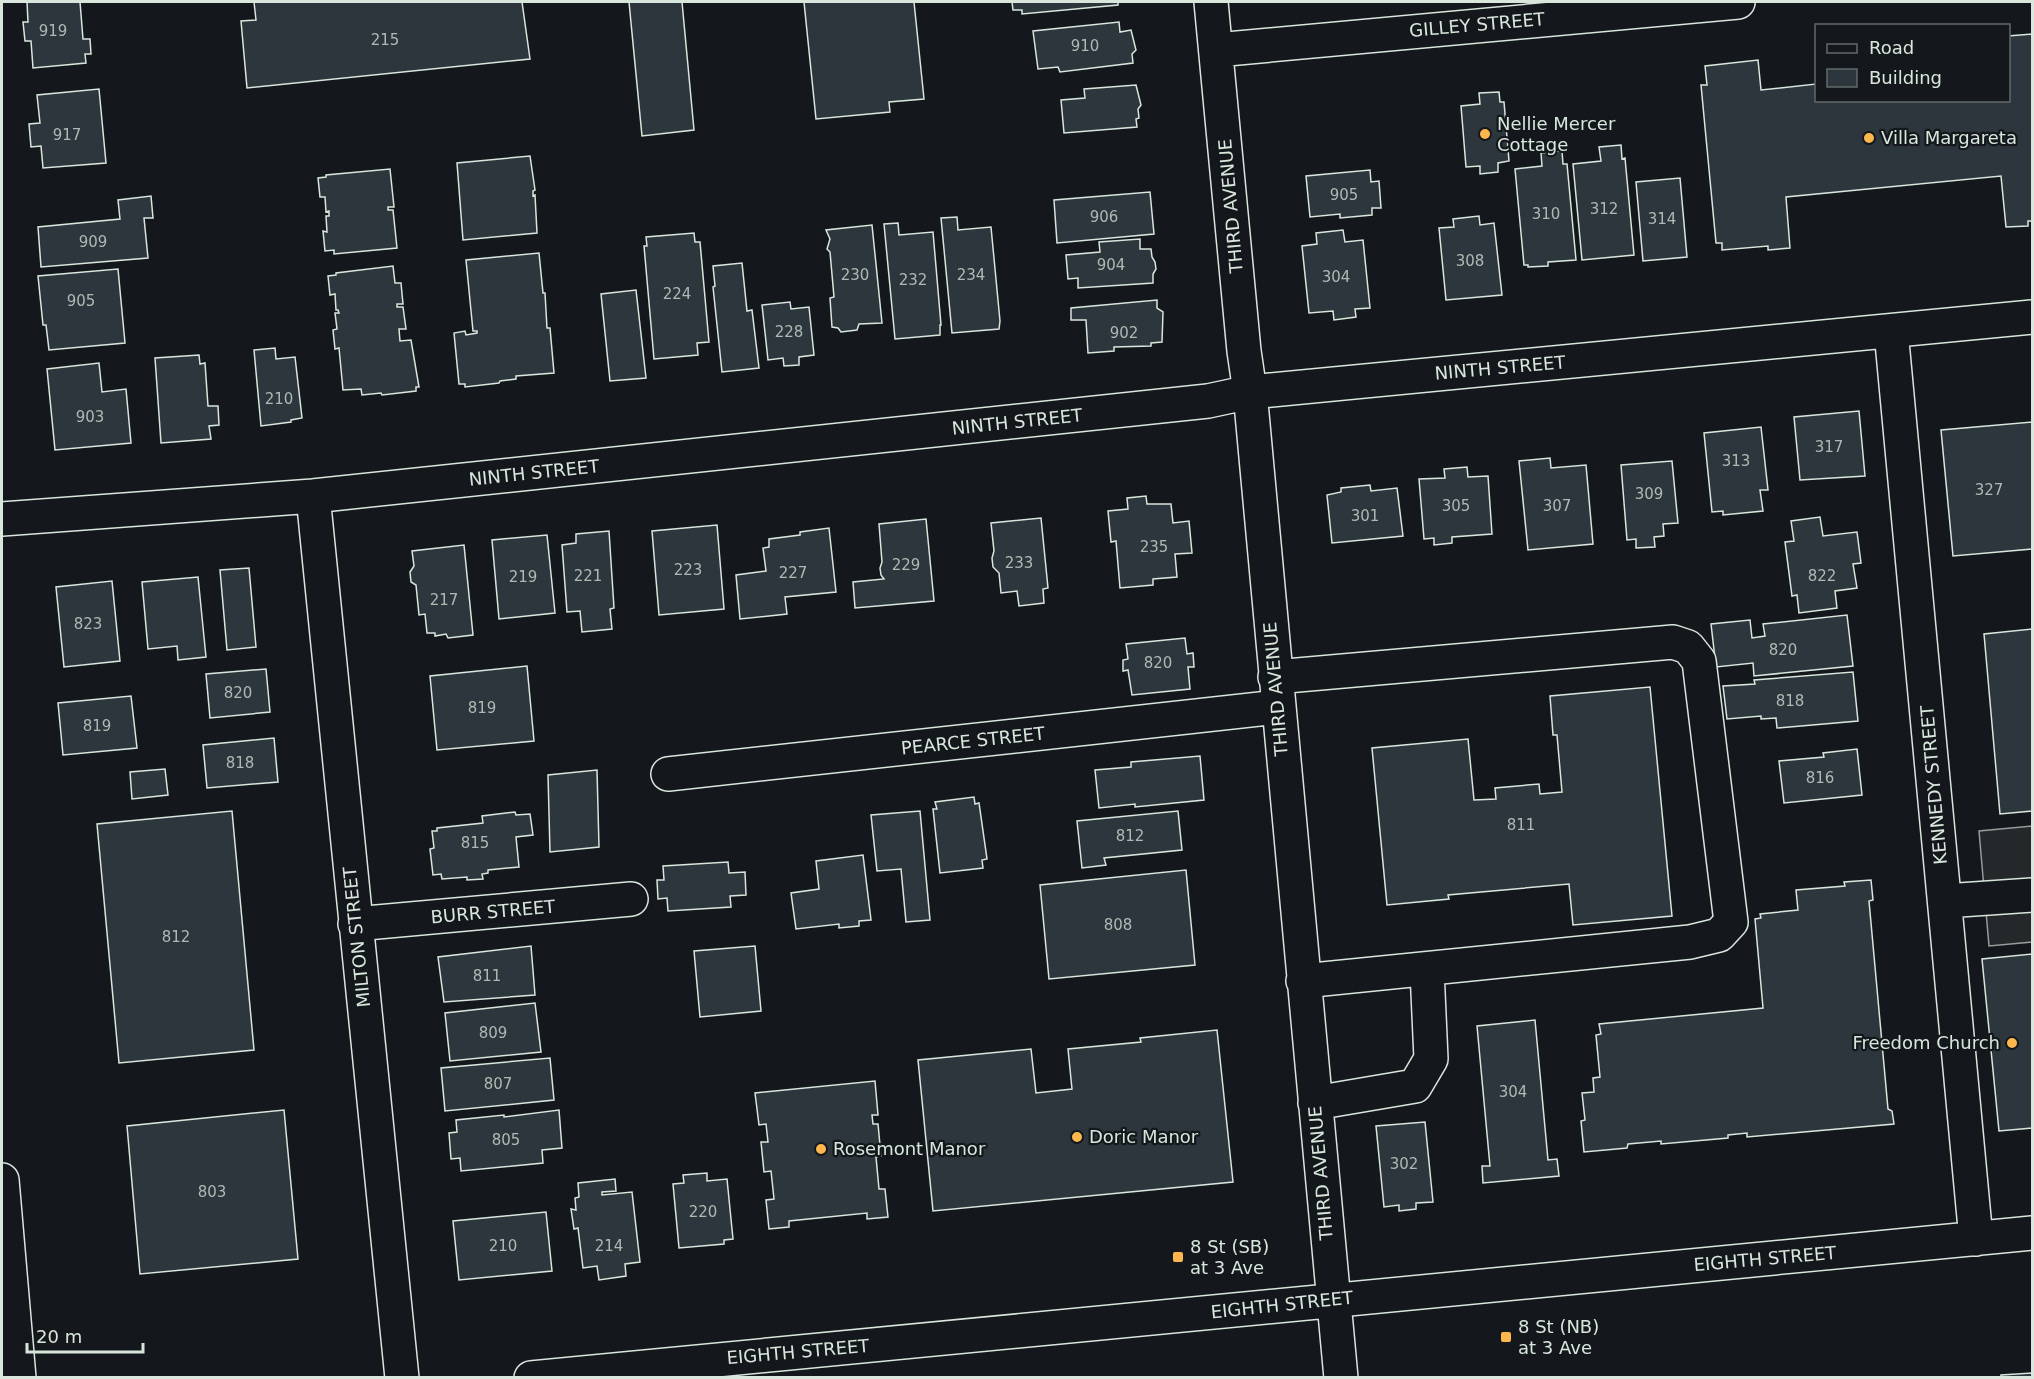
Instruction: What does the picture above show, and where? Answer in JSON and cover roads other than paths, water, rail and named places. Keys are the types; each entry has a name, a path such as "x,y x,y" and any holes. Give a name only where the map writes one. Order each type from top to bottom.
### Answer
{"street":[{"name":"THIRD AVENUE","path":"1212,2 1341,1377"},
{"name":"GILLEY STREET","path":"1216,50 1738,2"},
{"name":"NINTH STREET","path":"2,519 313,496 1197,403 1250,392 2032,317"},
{"name":"KENNEDY STREET","path":"1892,331 1976,1239"},
{"name":"MILTON STREET","path":"313,496 402,1377"},
{"name":"PEARCE STREET","path":"668,774 1276,692 1673,642 1688,647 1699,661 1731,922 1719,935 1690,942 1303,981"},
{"path":"1945,901 2032,895"},
{"name":"BURR STREET","path":"355,924 631,899"},
{"path":"1315,1103 1415,1086 1431,1059 1427,970"},
{"path":"2,1180 19,1377"},
{"name":"EIGHTH STREET","path":"531,1377 2032,1233"}],"place":[{"name":"Nellie Mercer Cottage","path":"1485,134"},
{"name":"Villa Margareta","path":"1869,138"},
{"name":"Freedom Church","path":"2012,1043"},
{"name":"Doric Manor","path":"1077,1137"},
{"name":"Rosemont Manor","path":"821,1149"},
{"name":"8 St (SB) at 3 Ave","path":"1178,1257"},
{"name":"8 St (NB) at 3 Ave","path":"1506,1337"}]}
